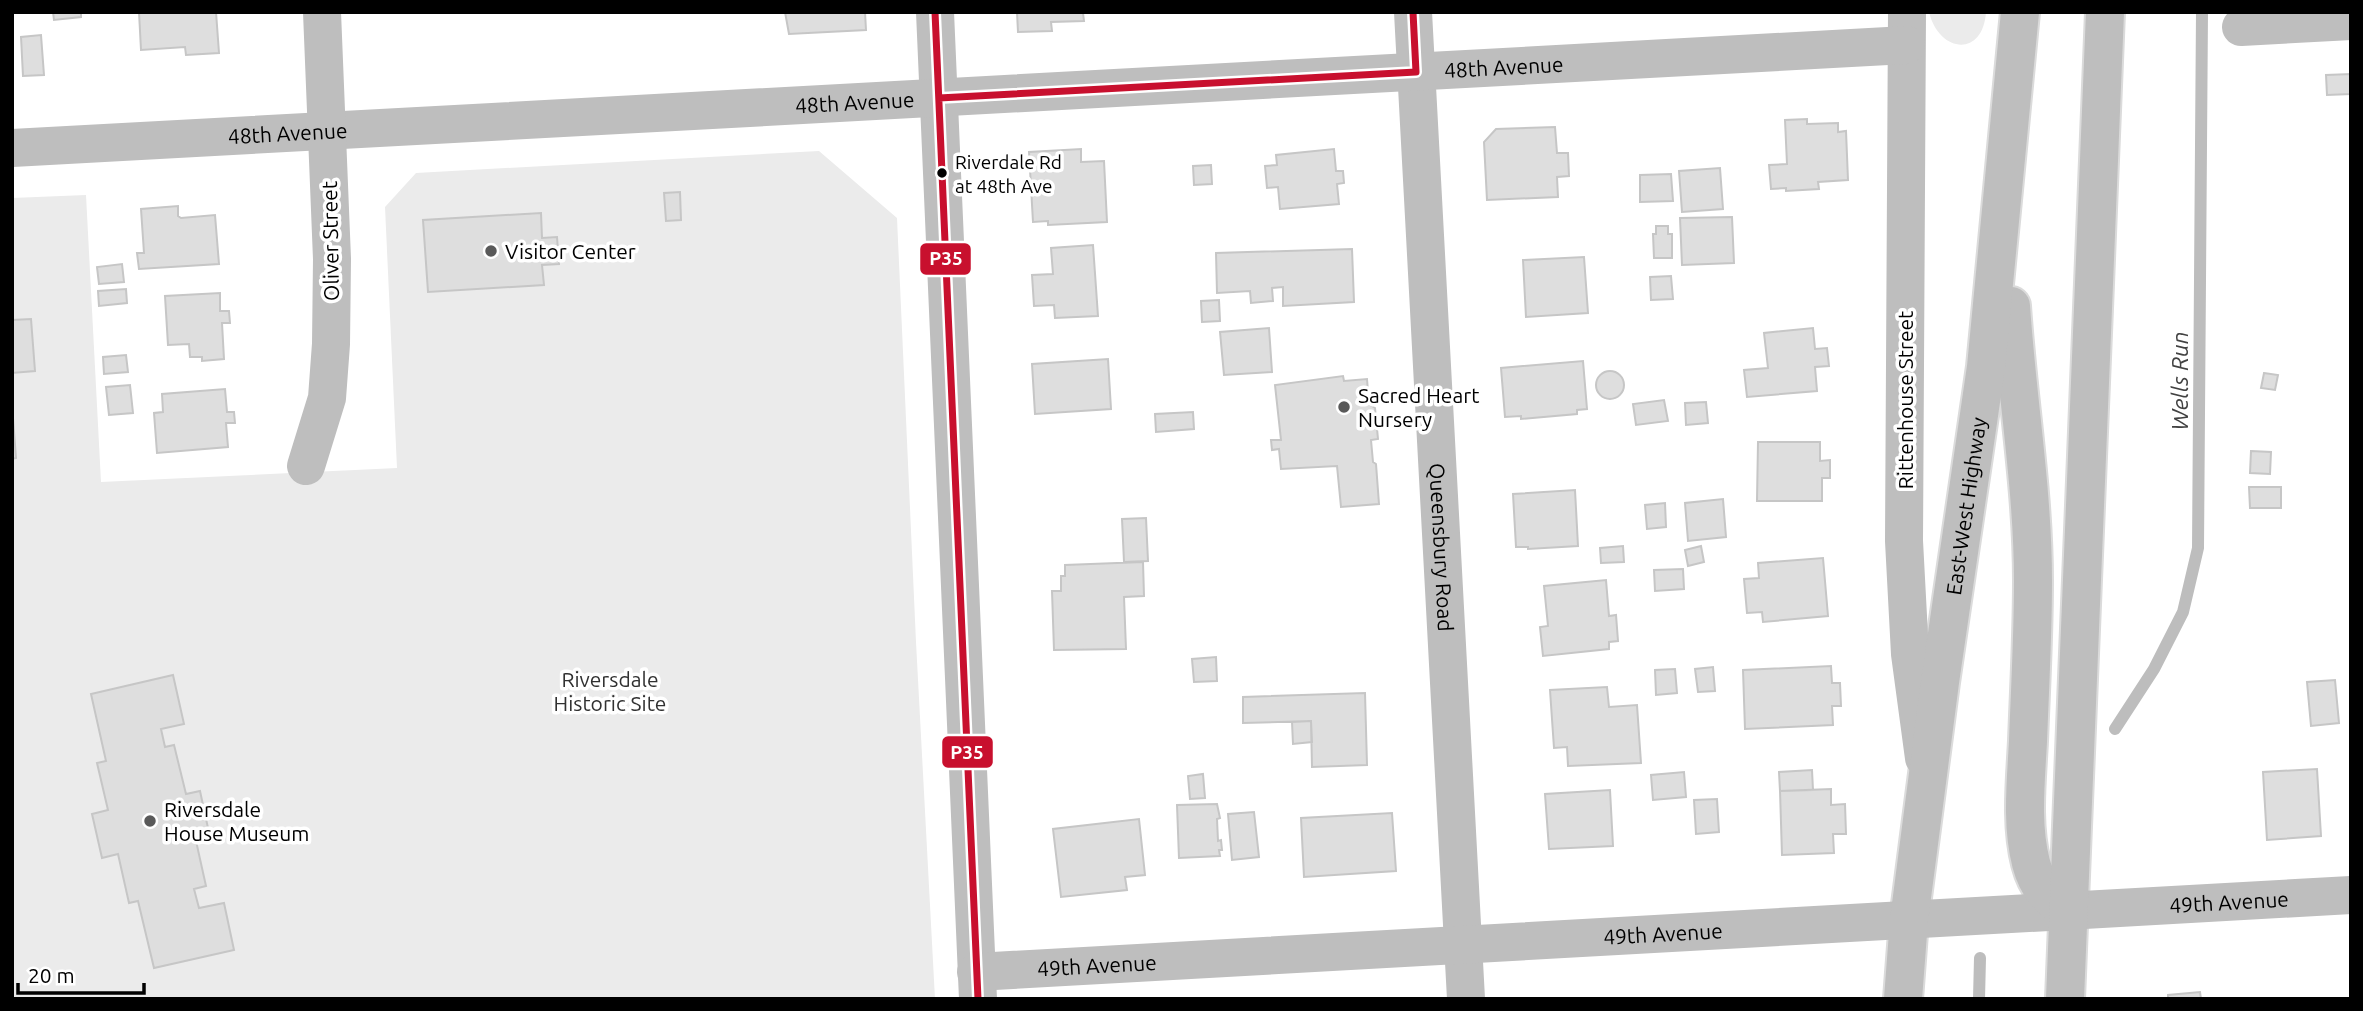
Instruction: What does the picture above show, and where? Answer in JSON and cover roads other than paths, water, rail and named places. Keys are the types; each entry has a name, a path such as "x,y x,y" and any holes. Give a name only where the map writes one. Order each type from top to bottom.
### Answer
{"street":[{"name":"Oliver Street","path":"306,466 327,398 331,344 332,259 322,12"},
{"path":"935,12 977,985"},
{"name":"Queensbury Road","path":"1413,12 1466,999"},
{"name":"East-West Highway","path":"1903,999 1909,920 1940,682 1986,367 2020,12"},
{"path":"2065,999 2105,12"},
{"path":"2241,27 2351,20"},
{"name":"48th Avenue","path":"12,148 1416,72 1907,29"},
{"name":"Rittenhouse Street","path":"1907,29 1904,541 1910,654 1928,787"},
{"path":"2004,192 2014,349 2033,550 2033,636 2026,825 2031,863 2040,887 2053,902 2069,911"},
{"name":"49th Avenue","path":"977,985 1462,946 2351,895"}],"waterway":[{"name":"Wells Run","path":"2115,729 2154,669 2183,612 2198,548 2202,12"},
{"path":"1979,999 1980,958"}],"place":[{"name":"Riverdale Rd at 48th Ave","path":"942,173"},
{"name":"Visitor Center","path":"491,251"},
{"name":"Sacred Heart Nursery","path":"1344,407"},
{"name":"Riversdale House Museum","path":"150,821"}],"park label":[{"name":"Riversdale Historic Site","path":"610,691"}]}
